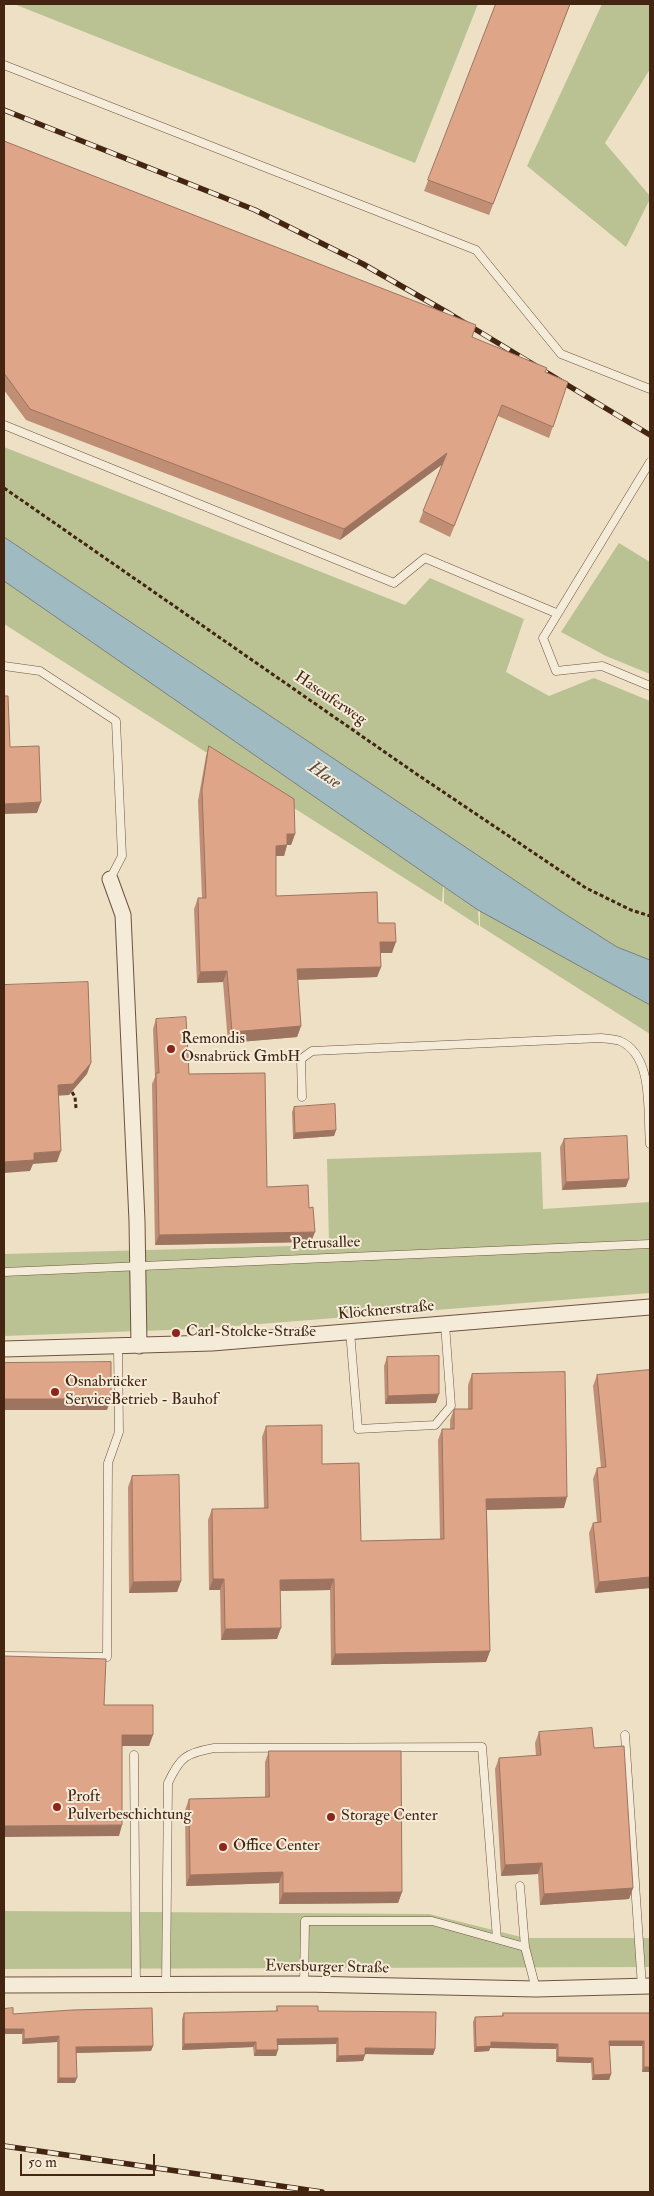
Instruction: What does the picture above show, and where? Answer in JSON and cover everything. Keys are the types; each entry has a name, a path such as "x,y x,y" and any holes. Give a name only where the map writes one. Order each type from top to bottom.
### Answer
{"street":[{"path":"110,879 123,915 140,1346"},
{"name":"Klöcknerstraße","path":"4,1349 212,1343 650,1307"},
{"name":"Eversburger Straße","path":"4,1985 304,1984 536,1989 646,1987"}],"lane":[{"path":"4,65 476,250 561,354 650,389"},
{"path":"4,424 394,583 425,558 556,613"},
{"path":"650,462 556,613 543,638 556,671 602,666 650,686"},
{"path":"4,666 40,671 116,721 122,856 110,879"},
{"path":"302,1098 301,1059 312,1051 601,1038 620,1041 638,1053 646,1074 650,1144"},
{"name":"Petrusallee","path":"4,1272 650,1244"},
{"path":"350,1332 358,1429 435,1425 451,1406 445,1324"},
{"path":"4,1656 107,1657 108,1463 119,1432 118,1346"},
{"path":"625,1735 646,1987"},
{"path":"166,1985 168,1783 177,1764 194,1751 214,1748 482,1747 497,1939"},
{"path":"134,1755 136,1985"},
{"path":"520,1886 526,1947 536,1989"},
{"path":"304,1984 305,1921 432,1921 526,1947"}],"path":[{"name":"Haseuferweg","path":"4,488 399,762 586,888 631,910 650,916"},
{"path":"72,1092 75,1097 76,1108"}],"green space":[{"path":"14,4 478,4 415,163"},
{"path":"602,4 650,4 650,69 605,143 650,196 626,247 527,166"},
{"path":"4,447 405,605 430,578 524,619 506,672 549,696 594,678 650,701 650,960 617,947 565,914 4,537"},
{"path":"619,543 650,562 650,674 606,656 561,632"},
{"path":"4,581 443,886 442,902 4,624"},
{"path":"444,887 478,910 479,926 444,903"},
{"path":"480,910 650,1005 650,1034 480,926"},
{"path":"541,1152 543,1209 650,1202 650,1293 197,1329 4,1336 4,1254 329,1245 327,1159"},
{"path":"4,1911 429,1914 525,1938 650,1938 650,1967 4,1969"}],"water":[{"name":"Hase","path":"4,537 565,914 617,947 650,960 650,1005 478,910 4,581"}],"building":[{"path":"496,4 570,4 493,204 428,180"},
{"path":"4,141 476,325 472,337 547,368 545,372 568,382 553,427 502,405 454,526 423,511 447,453 344,529 30,409 4,373"},
{"path":"4,696 8,696 10,747 39,746 41,802 4,804"},
{"path":"209,746 294,799 295,834 287,834 287,845 276,846 276,896 377,892 378,923 395,923 396,942 380,942 381,967 297,969 301,1026 232,1032 227,971 200,972 198,898 206,898 202,790"},
{"path":"88,982 91,1063 73,1084 58,1085 61,1151 34,1153 34,1160 4,1162 4,985"},
{"path":"186,1017 189,1074 265,1073 267,1187 308,1185 309,1208 313,1207 315,1232 159,1235 156,1073 159,1073 156,1019"},
{"path":"335,1104 336,1130 295,1133 294,1107"},
{"path":"627,1136 629,1179 566,1182 564,1139"},
{"path":"439,1356 439,1394 388,1396 387,1357"},
{"name":"Osnabrücker ServiceBetrieb - Bauhof","path":"111,1362 111,1399 4,1399 4,1363"},
{"path":"650,1370 650,1577 599,1582 593,1523 601,1522 597,1468 606,1467 597,1375"},
{"path":"565,1372 567,1497 486,1499 490,1651 335,1654 334,1579 280,1580 281,1628 225,1629 224,1579 213,1579 212,1509 268,1508 266,1426 322,1425 322,1464 359,1463 361,1541 444,1539 442,1429 454,1429 454,1409 472,1409 472,1374"},
{"path":"179,1475 181,1581 133,1582 132,1476"},
{"path":"4,1656 106,1659 104,1705 153,1705 153,1735 122,1735 122,1825 4,1826"},
{"path":"592,1728 594,1748 624,1746 633,1888 544,1894 542,1863 505,1865 499,1758 541,1755 539,1732"},
{"name":"Storage Center","path":"269,1751 401,1751 402,1892 283,1893 283,1872 190,1875 189,1799 269,1797"},
{"path":"277,2006 318,2006 318,2011 436,2012 435,2049 365,2048 365,2055 338,2056 338,2038 277,2039 278,2050 256,2050 256,2042 184,2044 184,2013 277,2011"},
{"path":"13,2008 13,2014 152,2008 153,2046 76,2047 77,2078 59,2078 59,2036 24,2039 24,2029 4,2029 4,2009"},
{"path":"503,2013 650,2013 650,2067 644,2067 644,2041 609,2041 611,2074 594,2075 593,2058 558,2057 558,2044 491,2042 491,2046 476,2047 475,2017 503,2016"}],"railway":[{"path":"4,110 255,210 363,264 450,314 650,435"},
{"path":"4,2146 322,2192"}],"place":[{"name":"Remondis Osnabrück GmbH","path":"171,1049"},
{"name":"Carl-Stolcke-Straße","path":"176,1333"},
{"name":"Osnabrücker ServiceBetrieb - Bauhof","path":"55,1392"},
{"name":"Proft Pulverbeschichtung","path":"57,1807"},
{"name":"Storage Center","path":"331,1817"},
{"name":"Office Center","path":"223,1847"}]}
